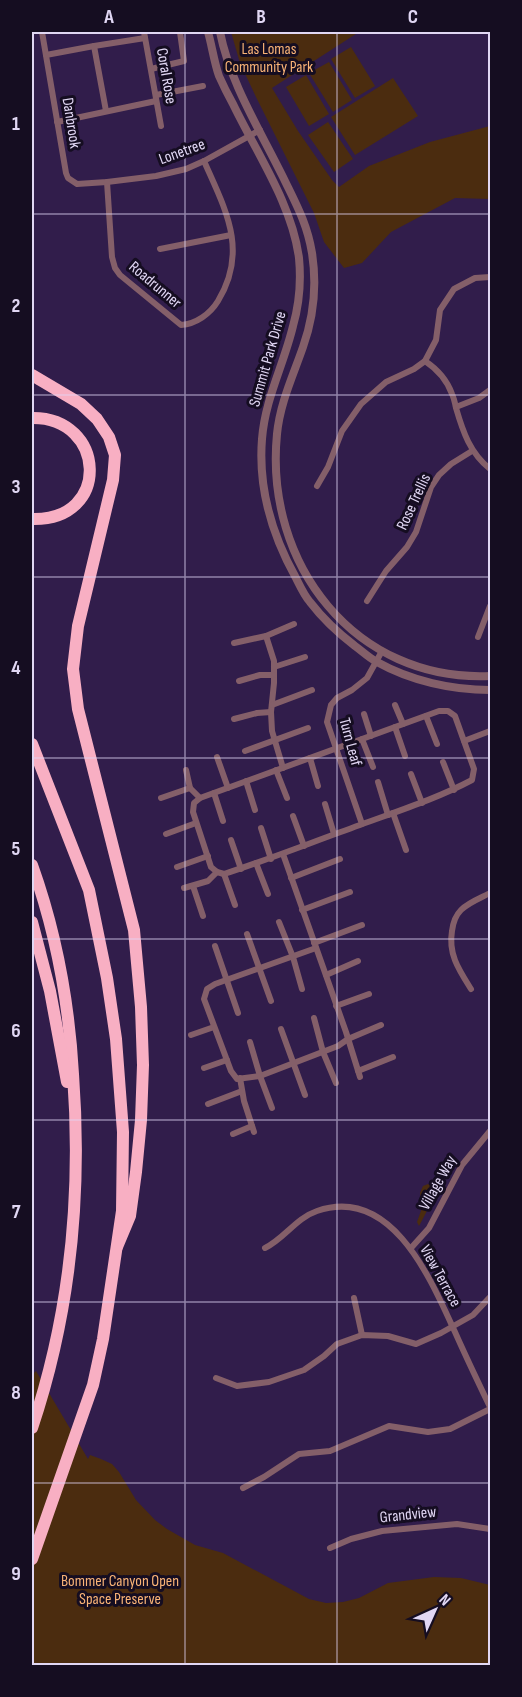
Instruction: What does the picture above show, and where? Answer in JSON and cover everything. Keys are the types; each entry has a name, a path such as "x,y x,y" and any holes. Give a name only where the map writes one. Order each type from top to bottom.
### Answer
{"highway":[{"path":"32,375 81,404 97,419 109,437 115,455 113,480 78,626 73,669 78,709 134,930 141,1007 143,1065 136,1172 130,1216 117,1247"},
{"path":"32,418 59,422 70,429 80,440 90,467 89,482 74,507 59,516 44,520 32,519"},
{"path":"32,744 90,890 116,1039 123,1132 122,1211 103,1339 93,1385 33,1554"},
{"path":"32,865 50,927 65,1000 76,1108 76,1183 68,1275 49,1369 32,1428"},
{"path":"32,922 51,992 66,1073 76,1108"}],"street":[{"name":"Danbrook","path":"42,32 68,178 77,184 107,182"},
{"path":"151,69 184,61 180,32"},
{"name":"Summit Park Drive","path":"208,32 219,76 282,201 290,220 299,258 294,325 270,396 262,439 263,486 272,527 285,558 308,600 341,635 376,662 406,676 432,683 471,690 490,690"},
{"name":"Summit Park Drive","path":"220,32 232,72 295,198 306,226 315,274 315,295 309,328 280,413 275,469 280,505 292,548 315,590 332,611 363,640 412,664 439,672 490,676"},
{"path":"45,55 144,35"},
{"name":"Coral Rose","path":"144,35 161,126"},
{"path":"94,46 106,111"},
{"path":"57,122 203,86"},
{"name":"Lonetree","path":"107,182 156,176 186,169 260,130"},
{"path":"160,249 231,234 225,211 204,161"},
{"name":"Roadrunner","path":"107,182 112,257 115,268 120,275 181,325 193,324 215,306 230,278 233,266 231,234"},
{"path":"317,486 328,467 342,431 361,404 386,382 414,369 425,361 436,340 440,310 454,290 475,278 490,277"},
{"path":"425,361 435,368 445,380 453,394 464,435 472,451 490,469"},
{"path":"456,407 479,398 490,390"},
{"name":"Rose Trellis","path":"367,601 386,571 407,547 416,532 431,487 439,475 451,464 472,451"},
{"path":"478,637 490,606"},
{"path":"234,643 266,636 294,624"},
{"path":"266,636 274,661 272,731 286,798"},
{"name":"Turn Leaf","path":"362,824 327,722 331,705 337,698 367,678 382,651"},
{"path":"274,667 305,657"},
{"path":"239,681 260,675 274,675"},
{"path":"234,719 272,708 312,690"},
{"path":"396,705 403,724"},
{"path":"438,711 448,711 455,716 474,769 472,780 422,803 241,869 224,874 211,867 193,812 194,803 200,798 335,748 438,711"},
{"path":"364,714 371,736"},
{"path":"426,716 437,744"},
{"path":"395,727 405,756"},
{"path":"245,751 308,728"},
{"path":"464,741 490,730"},
{"path":"362,739 373,767"},
{"path":"217,757 228,788"},
{"path":"310,758 318,786"},
{"path":"443,762 454,790"},
{"path":"186,770 190,788 200,798"},
{"path":"411,774 422,803"},
{"path":"246,781 255,810"},
{"path":"378,782 406,850"},
{"path":"161,798 190,788"},
{"path":"214,793 223,821"},
{"path":"325,804 334,834"},
{"path":"293,816 304,846"},
{"path":"166,834 196,823"},
{"path":"261,828 271,858"},
{"path":"231,840 241,869"},
{"path":"283,854 359,1074 393,1057"},
{"path":"177,867 208,856"},
{"path":"291,878 340,859"},
{"path":"256,863 268,894"},
{"path":"184,888 208,881 217,872"},
{"path":"224,874 235,905"},
{"path":"193,886 203,916"},
{"path":"302,910 350,892"},
{"path":"471,988 452,952 450,940 453,923 464,908 490,893"},
{"path":"279,922 293,957 302,989"},
{"path":"233,1134 253,1129 239,1078 227,1060 204,999 207,989 293,957 362,925"},
{"path":"247,934 271,1001"},
{"path":"215,946 238,1013"},
{"path":"326,975 358,961"},
{"path":"336,1006 369,994"},
{"path":"314,1018 323,1052 336,1083"},
{"path":"239,1078 260,1076 338,1046 348,1038 381,1025"},
{"path":"191,1035 214,1027"},
{"path":"281,1029 305,1095"},
{"path":"250,1042 272,1108"},
{"path":"204,1068 227,1060"},
{"path":"208,1104 242,1091"},
{"name":"Village Way","path":"411,1248 429,1228 462,1165 490,1131"},
{"name":"View Terrace","path":"265,1248 273,1245 308,1215 335,1207 354,1208 372,1215 389,1226 411,1248 435,1288 490,1408"},
{"path":"216,1378 237,1386 269,1382 304,1370 337,1344 362,1335 388,1336 416,1344 473,1315 490,1297"},
{"path":"354,1298 362,1335"},
{"path":"243,1488 299,1454 330,1451 389,1426 428,1432 450,1429 490,1408"},
{"name":"Grandview","path":"330,1548 351,1539 382,1531 457,1524 490,1529"}],"green space":[{"name":"Las Lomas Community Park","path":"231,32 359,32 272,88 298,131 339,187 369,166 430,142 490,126 490,199 455,198 391,232 362,263 344,268 324,242 314,213 240,63"},
{"path":"351,47 375,86 355,98 331,59"},
{"path":"329,62 352,100 333,112 309,73"},
{"path":"306,75 329,114 309,126 286,87"},
{"path":"393,78 418,116 355,155 331,117"},
{"path":"328,122 353,159 334,172 308,135"},
{"path":"428,1184 438,1190 419,1226 417,1222 422,1208 420,1193 423,1186"},
{"name":"Bommer Canyon Open Space Preserve","path":"36,1371 88,1459 90,1455 112,1464 136,1500 155,1520 195,1545 223,1553 309,1599 326,1603 343,1602 359,1598 388,1583 434,1577 461,1578 490,1585 490,1665 32,1665 32,1375"}]}
